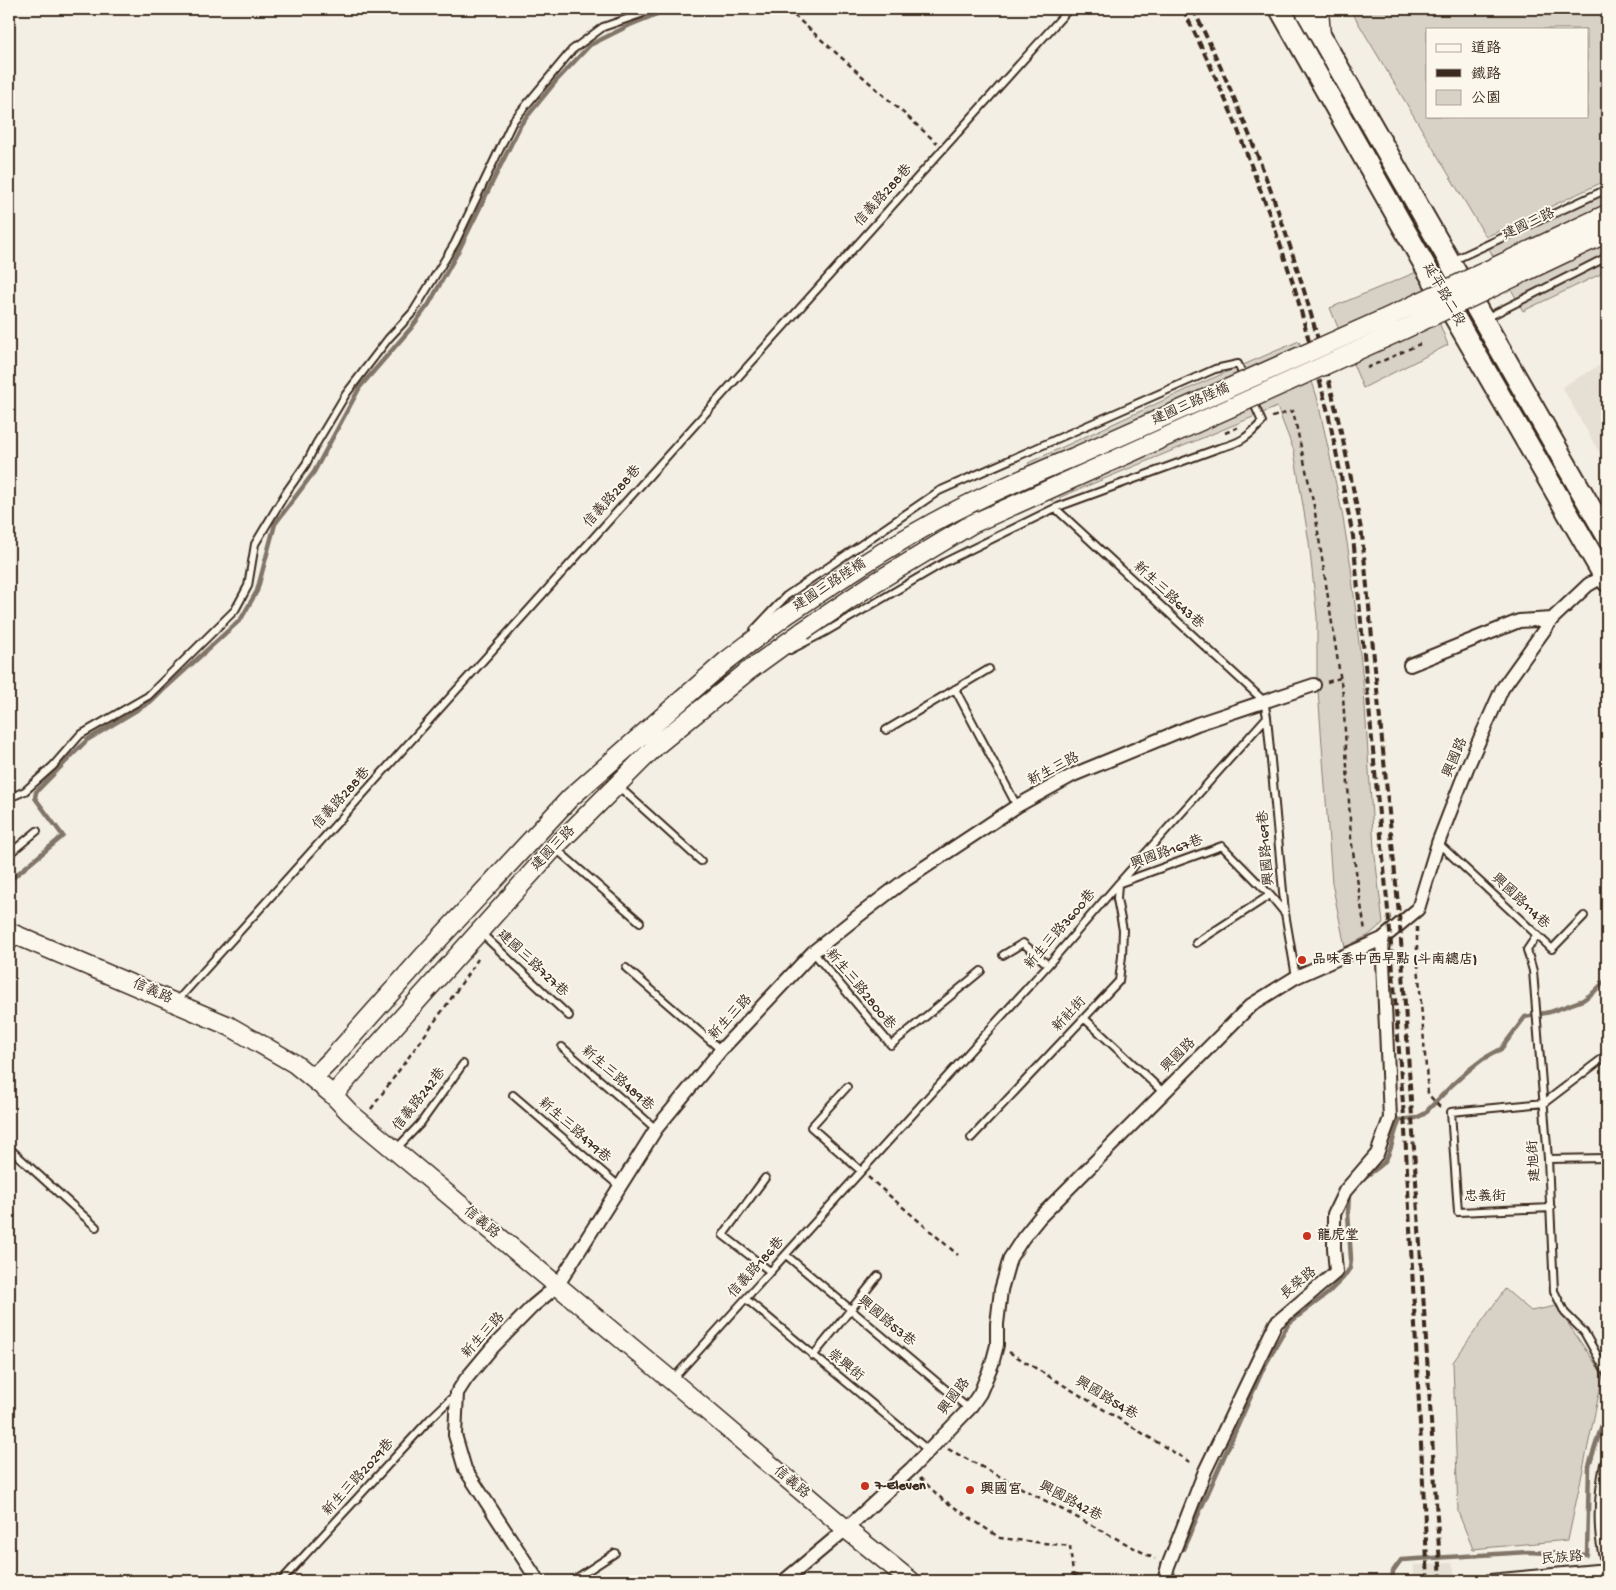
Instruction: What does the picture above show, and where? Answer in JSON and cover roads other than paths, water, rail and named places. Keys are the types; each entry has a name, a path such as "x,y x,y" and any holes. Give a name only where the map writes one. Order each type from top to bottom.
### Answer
{"main road":[{"name":"延平路二段","path":"1280,9 1428,271 1606,577"},
{"name":"延平路二段","path":"1305,9 1607,536"}],"street":[{"path":"1319,9 1321,37"},
{"name":"建國三路陸橋","path":"785,616 863,564 952,512 1022,478 1074,457 1388,317 1607,214"},
{"name":"建國三路陸橋","path":"803,631 871,585 972,524 1403,330 1607,233"},
{"name":"興國路","path":"784,1581 846,1529 912,1469 969,1409 980,1393 992,1364 997,1345 997,1324 1001,1290 1010,1258 1040,1217 1251,1005 1296,977 1382,939 1418,909 1438,842 1467,768 1502,689 1552,618 1588,585 1606,577"},
{"name":"建國三路","path":"313,1078 570,798 726,661 785,616"},
{"path":"1410,664 1519,621 1552,618"},
{"name":"建國三路","path":"333,1095 554,848 617,785 657,746 748,670 803,631"},
{"name":"新生三路","path":"457,1394 466,1379 491,1349 533,1306 557,1286 656,1129 721,1050 813,952 904,881 1017,806 1074,775 1197,724 1314,685"},
{"name":"信義路","path":"12,939 176,1003 229,1026 295,1064 333,1095 350,1113 672,1381 846,1529 911,1581"},
{"name":"長榮路","path":"1164,1581 1204,1471 1276,1323 1336,1272 1334,1214 1345,1191 1377,1154 1390,1118 1382,939"},
{"path":"457,1394 455,1435 465,1469 538,1581"},
{"path":"1607,1464 1602,1513 1603,1547 1607,1561"},
{"name":"民族路","path":"1490,1581 1607,1570"}],"lane":[{"path":"9,796 16,796 25,791 53,766 80,735 148,696 235,610 248,586 255,544 287,491 306,464 346,394 388,340 413,312 455,243 513,121 572,50 603,27 641,14 647,9"},
{"name":"信義路288巷","path":"176,1003 1069,9"},
{"name":"建國三路","path":"1450,261 1607,189"},
{"path":"1483,320 1607,257"},
{"path":"726,661 786,596 939,491 1215,369 1238,364 1262,422 1236,444 1219,448 1055,508 945,562 827,631 748,670"},
{"name":"新生三路643巷","path":"1055,508 1264,701"},
{"path":"886,730 989,669"},
{"path":"955,689 1017,806"},
{"path":"1264,701 1267,717"},
{"name":"新生三路3600巷","path":"861,1171 1048,965 1267,717"},
{"name":"興國路169巷","path":"1267,717 1285,913 1296,977"},
{"path":"617,785 702,862"},
{"path":"9,854 37,830"},
{"name":"興國路114巷","path":"1438,842 1552,949 1584,916"},
{"name":"興國路167巷","path":"1118,884 1222,846 1285,913"},
{"path":"554,848 640,922"},
{"name":"新社街","path":"971,1138 1119,981 1123,930 1117,900 1118,884"},
{"path":"1196,943 1270,895"},
{"name":"建國三路727巷","path":"479,932 569,1016"},
{"name":"建旭街","path":"1537,935 1527,950 1533,971 1544,1103 1554,1291 1565,1313 1584,1332 1607,1373"},
{"path":"1003,955 1023,943 1048,965"},
{"name":"新生三路2800巷","path":"813,952 890,1045 981,971"},
{"path":"626,968 721,1050"},
{"path":"1084,1018 1163,1092"},
{"name":"新生三路489巷","path":"562,1048 656,1129"},
{"path":"1544,1103 1607,1055"},
{"name":"信義路242巷","path":"395,1150 420,1124 464,1064"},
{"path":"847,1087 811,1127 861,1171"},
{"name":"新生三路479巷","path":"513,1095 619,1186"},
{"name":"忠義街","path":"1544,1103 1450,1112 1458,1212 1551,1208"},
{"path":"9,1148 96,1227"},
{"path":"1548,1159 1607,1158"},
{"name":"信義路186巷","path":"672,1381 861,1171"},
{"path":"765,1178 722,1235 771,1272"},
{"name":"興國路53巷","path":"786,1255 969,1409"},
{"path":"813,1356 878,1276"},
{"name":"崇興街","path":"746,1299 813,1356 933,1447"},
{"name":"新生三路2029巷","path":"281,1581 430,1419 457,1394"},
{"path":"572,1581 615,1553"}],"waterway":[{"path":"9,881 63,836 35,798 36,792 87,740 150,702 241,619 257,591 275,524 314,472 360,387 412,327 429,304 459,250 521,124 556,81 590,45 664,9"},
{"path":"1363,1179 1385,1161 1400,1120 1416,1118 1424,1114 1470,1069 1501,1049 1525,1017 1550,1012 1583,1000 1607,979"},
{"path":"1183,1549 1263,1369 1289,1323 1327,1294 1350,1268 1349,1193"},
{"path":"1392,1581 1393,1571 1401,1560 1528,1552 1587,1555 1589,1466 1607,1409"}],"railway":[{"path":"1183,9 1233,117 1275,229 1295,289 1328,412 1353,536 1390,932 1405,1130 1428,1581"},
{"path":"1193,9 1250,137 1296,266 1316,331 1333,398 1362,535 1400,925 1441,1581"}],"place":[{"name":"品味香中西早點 (斗南總店)","path":"1302,960"},
{"name":"龍虎堂","path":"1307,1236"},
{"name":"7-Eleven","path":"865,1486"},
{"name":"興國宮","path":"970,1490"}]}
